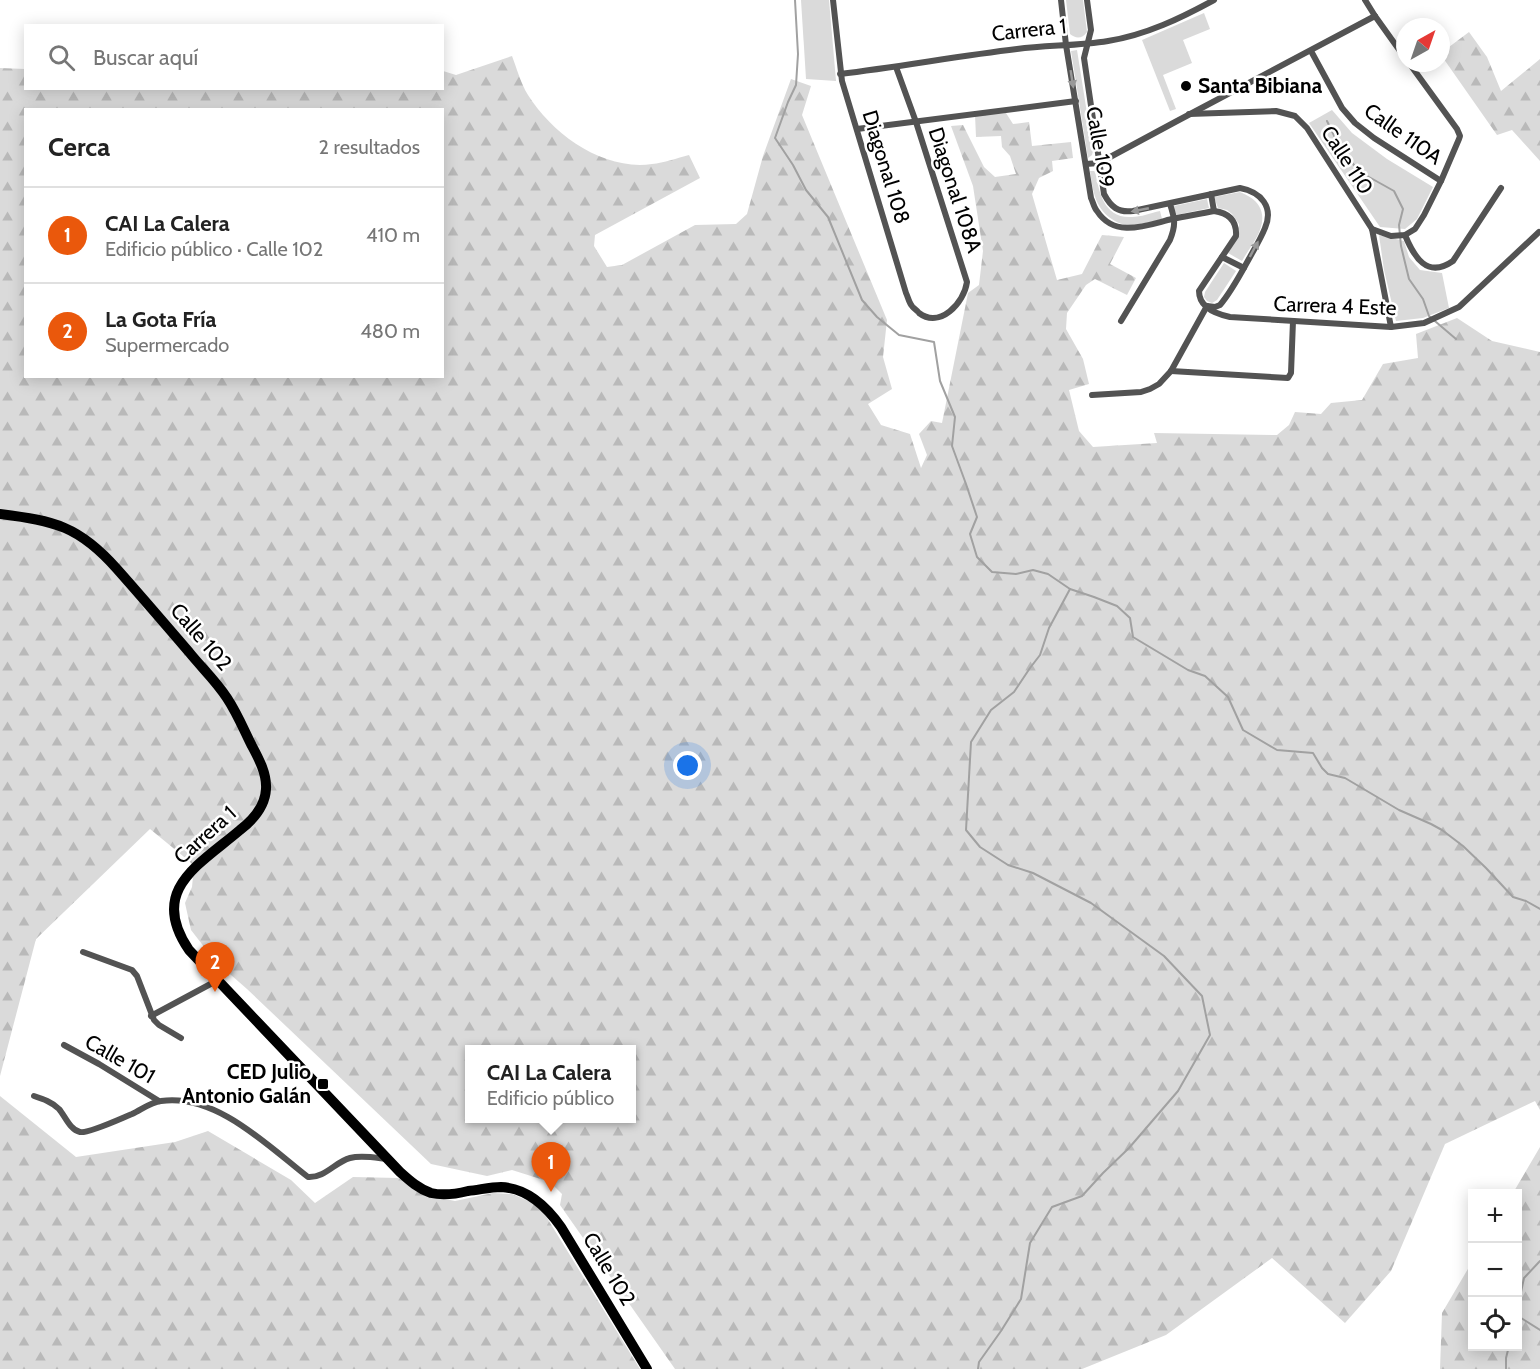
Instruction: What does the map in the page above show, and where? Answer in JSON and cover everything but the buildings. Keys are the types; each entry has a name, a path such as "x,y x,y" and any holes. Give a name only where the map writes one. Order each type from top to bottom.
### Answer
{"main road":[{"name":"Calle 102","path":"0,514 44,521 65,528 84,538 108,559 226,696 264,772 266,789 264,798"},
{"name":"Carrera 1","path":"218,980 189,950 182,939 175,921 174,901 186,877 249,823 259,811 264,798"},
{"path":"218,980 389,1159"},
{"name":"Calle 102","path":"389,1159 409,1180 430,1192 450,1194 503,1187 530,1196 547,1209 647,1369"}],"street":[{"name":"Diagonal 108","path":"833,0 840,74 912,307 932,319 944,316"},
{"name":"Calle 109","path":"1060,0 1091,198 1097,212 1107,221 1119,227 1133,229 1214,211"},
{"name":"Calle 109","path":"1087,0 1091,30 1084,58 1104,194 1109,203 1116,209 1133,212 1240,188 1250,190 1257,194 1267,208 1268,218 1266,227 1244,267"},
{"name":"Carrera 1","path":"840,74 1018,49 1109,41 1132,36 1188,14 1214,0"},
{"path":"1365,0 1396,45"},
{"path":"1086,164 1099,163 1375,16"},
{"name":"Calle 110A","path":"1311,51 1342,108 1355,123 1374,138 1441,181"},
{"name":"Diagonal 108A","path":"897,67 967,282 962,297 944,316"},
{"path":"1372,229 1391,236 1405,235 1415,229 1441,181 1460,136 1416,72"},
{"path":"857,129 1076,101"},
{"name":"Calle 110","path":"1189,114 1276,111 1295,116 1307,128 1372,229 1391,327"},
{"path":"1405,235 1418,260 1436,269 1445,266 1452,261 1501,189"},
{"path":"1211,194 1214,211 1227,215 1235,225 1236,236 1199,291 1199,297 1206,306 1220,305 1244,267 1222,257"},
{"path":"1121,321 1170,240 1174,230 1174,219 1170,204"},
{"name":"Carrera 4 Este","path":"1206,306 1215,313 1230,317 1391,327 1424,323 1459,307 1539,232"},
{"path":"1092,395 1141,392 1159,384 1171,371 1206,306"},
{"path":"1171,371 1284,378 1290,376 1293,321"},
{"path":"83,952 132,970 137,976 151,1016 159,1025 181,1038"},
{"path":"151,1016 218,980"},
{"name":"Calle 101","path":"64,1045 159,1101"},
{"path":"34,1096 51,1103 73,1128 80,1132 85,1132 159,1101 208,1106 246,1129 311,1178 351,1158 389,1159"}],"green space":[{"path":"801,0 829,0 836,81 806,79"},
{"path":"1066,0 1083,0 1087,32 1081,37 1070,34"},
{"path":"1204,13 1210,29 1183,40 1192,63 1163,75 1176,109 1170,111 1142,40"},
{"path":"1469,32 1487,57 1501,91 1540,59 1540,161 1512,130 1497,135 1450,68 1450,46"},
{"path":"1077,50 1093,151 1088,158 1071,51"},
{"path":"512,56 526,91 539,110 551,124 581,147 598,156 634,165 666,162 689,155 700,178 595,235 594,246 607,267 622,265 695,225 736,224 747,214 763,156 791,79 811,86 802,115 887,320 883,357 892,389 868,404 881,425 910,434 921,468 927,455 919,434 931,421 942,423 968,293 979,285 983,251 973,186 951,126 963,125 984,167 995,177 1016,174 1010,156 1002,147 1001,136 976,137 975,115 1006,113 1013,124 1029,122 1032,146 1071,142 1073,158 1052,161 1053,171 1039,178 1032,194 1057,280 1082,274 1102,235 1124,237 1110,264 1136,278 1127,295 1095,279 1086,285 1067,313 1066,329 1083,359 1089,384 1069,390 1079,431 1093,447 1157,443 1154,433 1277,435 1289,425 1295,412 1321,414 1331,403 1362,400 1383,364 1418,358 1416,334 1457,318 1492,341 1540,352 1540,1110 1535,1101 1445,1144 1391,1271 1345,1323 1272,1258 1166,1335 1082,1369 675,1369 560,1205 562,1194 550,1182 512,1170 487,1176 431,1164 215,961 191,930 185,903 192,887 194,866 150,829 36,939 0,1076 0,68 24,69 24,90 444,90 444,71 456,75"},
{"path":"1332,110 1352,133 1387,159 1433,187 1417,219 1405,229 1380,227 1309,123"},
{"path":"1090,171 1095,171 1104,203 1115,214 1135,217 1160,211 1162,219 1131,225 1108,217 1099,206"},
{"path":"1240,192 1251,198 1262,213 1261,228 1242,261 1228,253 1239,235 1239,224 1227,210 1218,208 1214,197"},
{"path":"1207,199 1209,208 1176,215 1174,206"},
{"path":"1379,235 1404,241 1409,257 1420,270 1442,273 1449,308 1423,318 1396,321 1384,270"},
{"path":"1224,263 1236,271 1217,300 1212,303 1204,297 1205,292"},
{"path":"0,1096 76,1157 175,1142 208,1131 291,1180 315,1203 353,1177 398,1178 431,1196 455,1201 493,1193 512,1194 531,1202 544,1213 640,1369 0,1369"},
{"path":"1540,1147 1540,1369 1440,1369 1442,1313 1468,1269 1468,1351 1522,1351 1522,1189 1515,1189"}],"waterway":[{"path":"795,0 798,54 796,85 775,138 806,190 828,217 862,300 877,317 899,335 934,342 940,381 955,417 952,446 977,517 970,534 977,557 992,572 1016,574 1033,570 1048,574 1070,589 1117,606 1130,618 1133,637 1188,670 1205,676 1228,697 1243,730 1277,750 1313,753 1328,774 1345,778 1399,810 1442,830 1463,846 1513,897 1540,909"},
{"path":"1327,121 1341,150 1360,172 1394,191 1403,209 1399,225 1401,246 1409,279 1423,299 1429,316 1456,339"},
{"path":"978,1369 979,1362 1021,1299 1030,1243 1052,1207 1082,1196 1129,1148 1178,1091 1210,1035 1202,996 1164,956 1091,903 1033,873 1008,865 980,847 966,830 971,742 991,710 1014,692 1040,655 1049,628 1070,589"},
{"path":"1520,1297 1524,1278 1540,1261"},
{"path":"1522,1319 1540,1330"},
{"path":"1506,1369 1508,1351"}],"place":[{"name":"Santa Bibiana","path":"1186,86"},
{"name":"La Gota Fría","path":"215,992"},
{"name":"CED Julio Antonio Galán","path":"323,1084"},
{"name":"CAI La Calera","path":"551,1192"}]}
